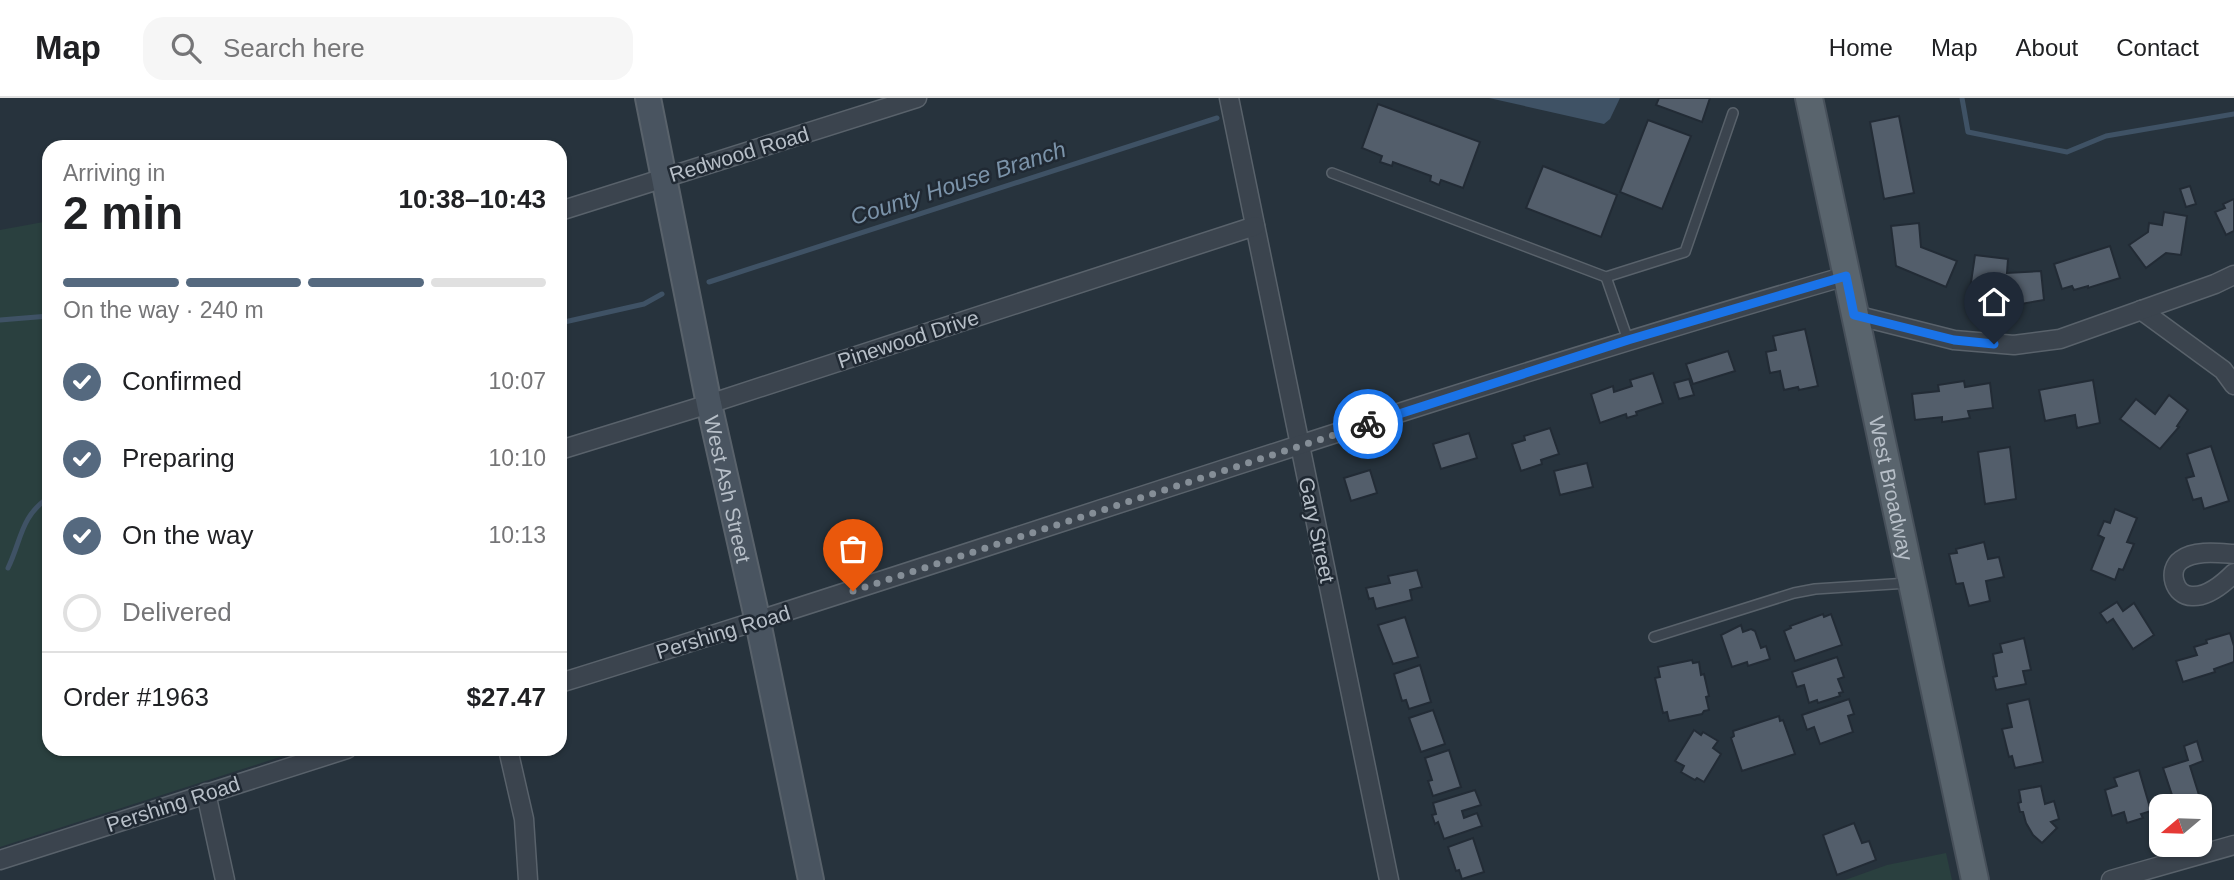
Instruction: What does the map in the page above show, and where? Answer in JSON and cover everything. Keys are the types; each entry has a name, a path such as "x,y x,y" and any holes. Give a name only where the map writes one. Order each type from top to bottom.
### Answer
{"main road":[{"name":"West Broadway","path":"1809,98 1975,880"}],"street":[{"name":"West Ash Street","path":"648,98 709,404 758,622 811,880"},
{"name":"Redwood Road","path":"567,209 917,98"},
{"name":"Gary Street","path":"1229,98 1388,880"},
{"name":"Pinewood Drive","path":"567,448 1255,226"},
{"path":"1854,315 1954,340 2014,345 2060,339 2234,275"},
{"name":"Pershing Road","path":"567,681 758,622 1628,340 1846,276"},
{"path":"2141,310 2222,370 2234,385"},
{"path":"2234,554 2214,552 2188,556 2177,562 2173,573 2175,584 2182,593 2191,597 2204,594 2224,583 2234,573"},
{"name":"Pershing Road","path":"0,860 325,756"},
{"path":"510,756 524,819 528,880"},
{"path":"206,793 225,880"},
{"path":"2110,880 2234,845"}],"lane":[{"path":"1332,173 1606,277 1685,252 1733,113"},
{"path":"1606,277 1628,340"},
{"path":"1654,637 1794,593 1910,582"}],"green space":[{"path":"42,222 42,756 283,756 0,847 0,230"},
{"path":"1946,853 1952,880 1845,880 1887,865"}],"water":[{"path":"1489,98 1620,98 1610,119 1604,124"}],"building":[{"path":"1659,98 1710,98 1702,122 1656,105"},
{"path":"1378,104 1480,142 1463,188 1441,180 1439,185 1430,181 1431,176 1393,162 1392,166 1380,162 1382,156 1362,148"},
{"path":"1899,116 1914,193 1884,199 1870,122"},
{"path":"1648,120 1691,136 1662,209 1620,192"},
{"path":"1543,166 1617,195 1601,237 1526,208"},
{"path":"2190,186 2196,204 2186,207 2180,189"},
{"path":"2234,199 2234,231 2226,235 2215,212 2225,208 2223,204"},
{"path":"2164,212 2187,216 2181,255 2166,253 2146,268 2129,245 2148,232 2149,223 2162,225"},
{"path":"1919,223 1921,247 1957,261 1946,287 1896,266 1891,226"},
{"path":"2110,246 2120,278 2088,288 2074,290 2072,286 2062,289 2054,264"},
{"path":"1975,255 2008,259 2007,273 2041,271 2044,300 2015,305 1969,296"},
{"path":"1805,329 1818,386 1784,390 1780,371 1770,373 1766,352 1776,350 1773,336"},
{"path":"1728,351 1735,371 1693,384 1686,364"},
{"path":"1653,373 1663,403 1636,412 1637,415 1627,418 1626,414 1600,423 1591,394 1613,386 1614,392 1632,386 1630,380"},
{"path":"1689,379 1694,395 1679,399 1674,383"},
{"path":"2093,380 2100,423 2077,428 2075,415 2045,421 2039,390"},
{"path":"1964,381 1965,387 1990,383 1993,408 1968,411 1970,418 1942,422 1942,417 1915,420 1912,394 1939,391 1938,385"},
{"path":"2169,395 2188,410 2177,426 2179,427 2160,449 2120,419 2136,399 2155,414"},
{"path":"1550,428 1559,454 1541,460 1542,464 1521,471 1512,444 1525,440 1524,436"},
{"path":"1469,433 1477,458 1441,469 1433,444"},
{"path":"2211,446 2229,501 2204,509 2201,498 2193,500 2186,478 2194,476 2187,454"},
{"path":"2010,447 2016,499 1985,504 1978,452"},
{"path":"1587,463 1593,487 1560,495 1554,471"},
{"path":"1370,470 1377,493 1351,501 1344,478"},
{"path":"2115,509 2137,518 2127,542 2134,544 2123,570 2119,569 2115,580 2091,570 2104,538 2098,535 2104,521 2110,523"},
{"path":"1984,542 1988,559 1999,557 2004,577 1986,581 1990,601 1969,606 1963,583 1956,584 1949,554 1957,553 1956,549"},
{"path":"1417,570 1422,587 1410,590 1412,600 1376,609 1366,588 1390,583 1388,576"},
{"path":"2117,602 2123,611 2134,603 2154,635 2133,649 2113,619 2107,623 2100,613"},
{"path":"1823,614 1824,617 1831,614 1842,645 1795,661 1784,631 1791,628 1790,626"},
{"path":"1405,617 1418,657 1393,664 1378,625"},
{"path":"1741,625 1743,632 1751,629 1755,631 1761,648 1766,646 1770,659 1748,666 1747,662 1732,667 1721,635"},
{"path":"2230,633 2234,646 2234,662 2214,669 2215,672 2183,682 2176,661 2197,655 2194,647 2207,643 2206,640"},
{"path":"2024,638 2031,670 2023,671 2026,684 1996,690 1993,677 1997,676 1993,654 2002,652 2000,644"},
{"path":"1837,657 1844,677 1838,679 1843,692 1839,693 1840,696 1809,703 1804,685 1797,687 1792,672"},
{"path":"1692,660 1693,663 1699,662 1701,675 1704,674 1709,710 1669,721 1667,712 1663,713 1655,678 1660,677 1658,667"},
{"path":"1420,665 1431,702 1409,709 1406,700 1402,701 1394,674"},
{"path":"1849,699 1854,714 1848,716 1853,732 1820,744 1814,727 1807,730 1802,715"},
{"path":"2029,699 2043,762 2015,768 2012,756 2009,757 2002,729 2012,727 2007,704"},
{"path":"1433,710 1445,744 1421,752 1409,718"},
{"path":"1779,716 1780,721 1783,720 1795,754 1742,771 1731,738 1734,736 1733,731"},
{"path":"1694,730 1718,741 1713,748 1721,754 1704,782 1681,772 1684,766 1675,761"},
{"path":"2197,741 2203,761 2190,766 2199,794 2172,794 2163,768 2188,760 2184,746"},
{"path":"1449,750 1461,787 1433,796 1428,781 1432,780 1425,758"},
{"path":"2139,770 2149,804 2149,812 2141,814 2143,818 2127,823 2124,812 2112,816 2105,790 2117,786 2114,778"},
{"path":"2041,786 2045,804 2054,801 2059,819 2051,822 2057,828 2042,843 2033,835 2018,803 2021,802 2019,790"},
{"path":"1475,790 1481,805 1462,811 1464,818 1477,813 1482,826 1444,839 1438,822 1435,824 1432,815 1436,814 1433,803"},
{"path":"1854,823 1862,843 1869,841 1876,860 1837,875 1823,835"},
{"path":"1473,838 1484,872 1462,879 1459,870 1456,871 1448,847"}],"waterway":[{"name":"County House Branch","path":"1962,98 1968,132 2067,152 2106,136 2234,114"},
{"name":"County House Branch","path":"709,282 1217,118"},
{"name":"County House Branch","path":"567,321 644,304 662,294"},
{"path":"0,320 42,317"},
{"path":"8,568 27,521 42,503"}],"way so far":[{"path":"853,591 1368,424"}],"route":[{"path":"1368,424 1628,340 1846,276 1854,315 1954,340 1994,344"}]}
